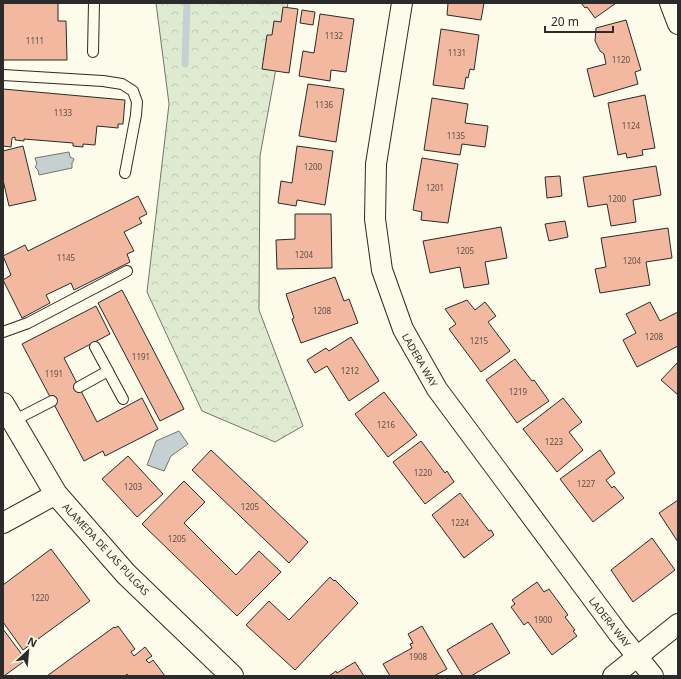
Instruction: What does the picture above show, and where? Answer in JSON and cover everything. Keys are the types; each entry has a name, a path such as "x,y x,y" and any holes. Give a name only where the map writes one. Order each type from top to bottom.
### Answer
{"main road":[{"name":"ALAMEDA DE LAS PULGAS","path":"8,413 56,494 126,574 232,676"}],"street":[{"name":"LADERA WAY","path":"402,3 376,164 375,219 382,270 403,329 437,389 618,633 638,655 653,676"},
{"path":"670,3 678,24"},
{"path":"3,523 56,494"},
{"path":"613,676 678,624"}],"lane":[{"path":"93,52 94,3"},
{"path":"3,75 103,81 122,84 133,91 137,102 136,115 125,173"},
{"path":"3,332 28,322 127,271"},
{"path":"95,347 123,399"},
{"path":"79,387 108,371"},
{"path":"8,413 52,401"}],"green space":[{"path":"156,3 288,3 260,156 259,310 303,426 275,442 202,411 147,292 169,104"}],"shaded area":[{"path":"69,152 70,157 74,159 72,168 39,175 38,170 35,167 37,164 35,158"},
{"path":"179,431 188,444 171,456 164,471 147,465 156,441"}],"building":[{"path":"3,3 58,3 58,21 66,21 67,60 3,60"},
{"path":"448,3 484,3 481,20 447,15"},
{"path":"581,3 616,3 595,18 587,7 585,8"},
{"path":"283,7 298,9 289,73 262,69 267,35 272,35 274,21 281,22"},
{"path":"302,10 315,12 313,25 300,23"},
{"path":"320,14 354,19 346,72 331,70 330,81 299,76 303,51 314,53"},
{"path":"626,20 641,70 635,72 638,84 594,97 587,69 606,64 604,54 600,51 595,41 596,28"},
{"path":"441,29 479,35 474,70 470,69 468,78 466,77 464,89 433,85"},
{"path":"308,84 344,89 336,142 299,136"},
{"path":"3,89 125,100 123,124 118,124 118,128 97,126 95,145 83,144 83,147 73,146 73,143 24,139 24,141 15,140 15,137 12,138 11,147 3,146"},
{"path":"645,95 655,148 642,150 643,155 627,158 626,153 618,155 608,103"},
{"path":"432,98 468,104 465,123 488,126 485,147 462,144 460,155 424,150"},
{"path":"23,146 36,200 9,206 3,180 3,151"},
{"path":"297,146 333,151 325,205 297,200 296,206 278,203 281,181 292,183"},
{"path":"422,158 458,164 448,223 421,220 422,212 413,210"},
{"path":"656,166 661,195 633,200 636,222 611,226 607,204 588,207 583,177"},
{"path":"560,176 562,196 547,198 545,177"},
{"path":"138,196 147,214 139,218 142,223 124,232 134,251 127,254 130,262 74,290 71,283 46,295 50,303 22,318 3,280 11,275 3,256 25,245 28,251"},
{"path":"295,214 331,214 332,268 277,269 276,240 295,239"},
{"path":"565,221 568,237 549,241 545,224"},
{"path":"501,227 507,258 485,262 489,284 464,288 460,267 430,273 423,241"},
{"path":"668,228 672,258 646,262 650,285 600,293 595,269 606,267 601,238"},
{"path":"335,277 344,301 349,299 358,323 301,343 292,319 294,318 286,294"},
{"path":"122,290 184,409 160,421 98,303"},
{"path":"467,300 475,310 485,302 496,316 488,322 510,351 481,372 449,329 456,324 445,309"},
{"path":"650,302 660,321 678,312 678,346 637,367 623,340 636,333 626,314"},
{"path":"96,306 110,334 64,358 97,422 142,398 158,429 105,456 103,451 84,461 22,344"},
{"path":"351,337 379,381 349,401 327,366 315,373 307,360 326,348 329,351"},
{"path":"515,359 532,381 534,380 549,401 517,423 486,380"},
{"path":"678,362 678,395 661,380"},
{"path":"384,392 417,435 388,457 355,414"},
{"path":"563,398 582,422 569,432 583,450 557,472 523,429"},
{"path":"421,441 445,473 447,471 454,482 425,504 393,462"},
{"path":"211,450 308,542 289,563 192,470"},
{"path":"600,450 615,473 606,480 612,488 614,486 624,498 593,522 560,479"},
{"path":"128,456 163,494 137,517 102,479"},
{"path":"184,481 205,502 184,523 236,575 259,551 281,572 237,616 142,524"},
{"path":"460,493 489,531 491,530 494,535 464,558 432,515"},
{"path":"678,500 678,542 659,513"},
{"path":"652,538 675,570 633,602 611,570"},
{"path":"51,549 90,601 23,650 3,622 3,585"},
{"path":"330,577 334,581 335,580 358,603 295,670 246,625 269,601 289,620"},
{"path":"537,582 544,592 549,589 568,615 565,617 575,630 573,631 577,636 552,655 528,622 524,625 511,607 515,604 512,600"},
{"path":"492,623 510,653 471,676 463,676 447,650"},
{"path":"118,626 135,649 131,652 134,656 145,647 152,656 146,660 149,663 153,660 165,676 128,676 127,674 125,676 47,676 114,627 115,628"},
{"path":"422,626 447,669 434,676 390,676 383,664 412,648 410,644 413,643 408,634"},
{"path":"3,629 26,660 4,676 3,676"},
{"path":"355,662 364,676 329,676 336,671 337,673"}],"waterway":[{"path":"185,64 187,3"}]}
